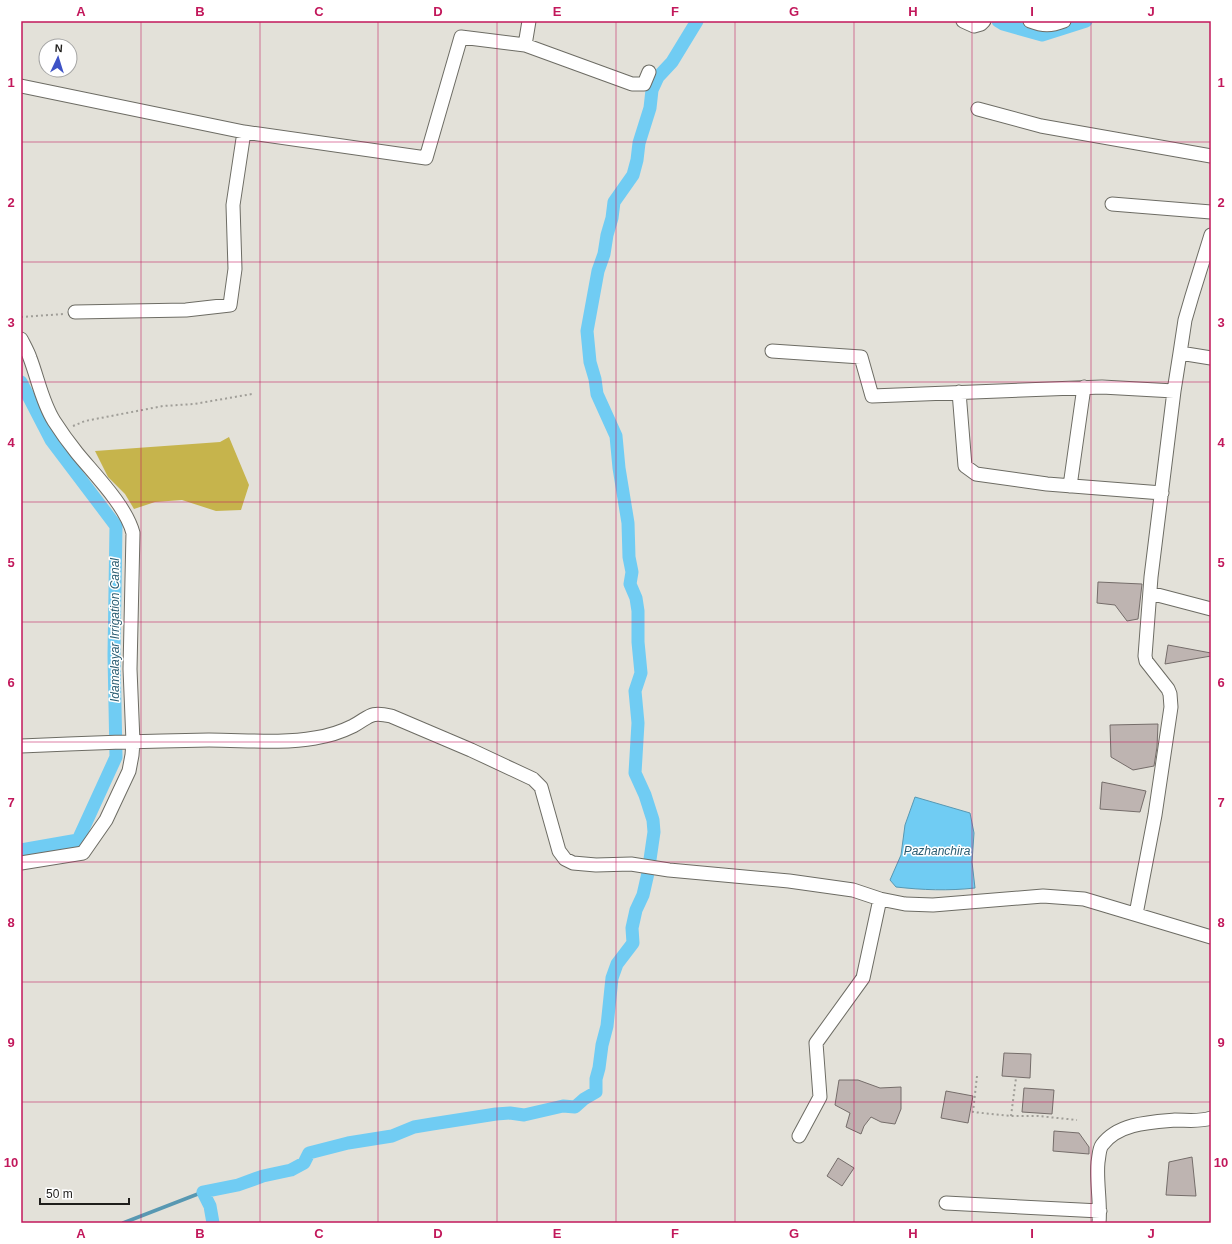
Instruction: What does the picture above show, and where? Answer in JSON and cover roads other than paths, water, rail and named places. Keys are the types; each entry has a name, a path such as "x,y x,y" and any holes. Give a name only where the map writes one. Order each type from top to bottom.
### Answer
{"street":[{"path":"525,45 529,21"},
{"path":"963,21 974,26 983,22"},
{"path":"1030,21 1046,25 1064,21"},
{"path":"21,86 244,132 426,158 461,37 525,45 632,84 644,84 649,72"},
{"path":"978,109 1042,126 1211,156"},
{"path":"75,312 186,310 230,305 235,269 233,205 244,132"},
{"path":"1112,204 1211,212"},
{"path":"1136,914 1155,815 1171,707 1168,689 1146,662 1144,656 1150,593 1174,391 1185,320 1211,235"},
{"path":"21,339 30,358 43,399 53,419 64,437 92,470 119,506 131,526 133,533 130,669 133,742 129,771 106,820 83,852 21,863"},
{"path":"772,351 861,357 872,396 1084,387 1174,391"},
{"path":"1180,353 1211,358"},
{"path":"1070,486 1084,387"},
{"path":"959,392 964,466 976,474 1047,484 1162,493"},
{"path":"1150,593 1211,609"},
{"path":"21,746 133,742 249,740 290,741 316,738 338,733 354,726 367,716 380,713 392,716 471,750 533,779 541,787 559,851 565,859 573,863 596,865 640,865 654,868 789,881 853,890 880,899 905,904 933,905 1043,896 1084,899 1211,937"},
{"path":"799,1136 820,1097 816,1044 863,978 880,899"},
{"path":"946,1203 1100,1217 1098,1163 1101,1146 1112,1134 1133,1125 1175,1120 1204,1120 1211,1118"}],"water":[{"name":"Pazhanchira","path":"915,797 970,813 974,833 972,862 975,888 945,890 906,888 896,887 890,880 901,855 905,825"}],"waterway":[{"path":"213,1223 210,1206 203,1192 238,1185 263,1176 291,1170 304,1163 309,1153 348,1143 392,1136 414,1127 496,1114 510,1113 524,1115 563,1106 575,1107 584,1099 596,1092 596,1079 607,1026 612,978 617,964 633,943 632,928 636,910 643,895 654,832 653,820 645,795 635,773 638,723 635,691 641,673 638,642 638,611 636,598 630,584 632,572 629,557 628,523 619,468 616,436 597,394 595,379 590,362 587,331 598,271 604,254 614,202 633,175 639,143 650,108 652,90 658,77 672,62 697,21"},
{"name":"Idamalayar Irrigation Canal","path":"998,21 1003,24 1042,35 1086,21"},
{"name":"Idamalayar Irrigation Canal","path":"21,382 51,440 116,526 114,655 116,757 78,840 21,850"},
{"path":"123,1223 203,1192"}]}
